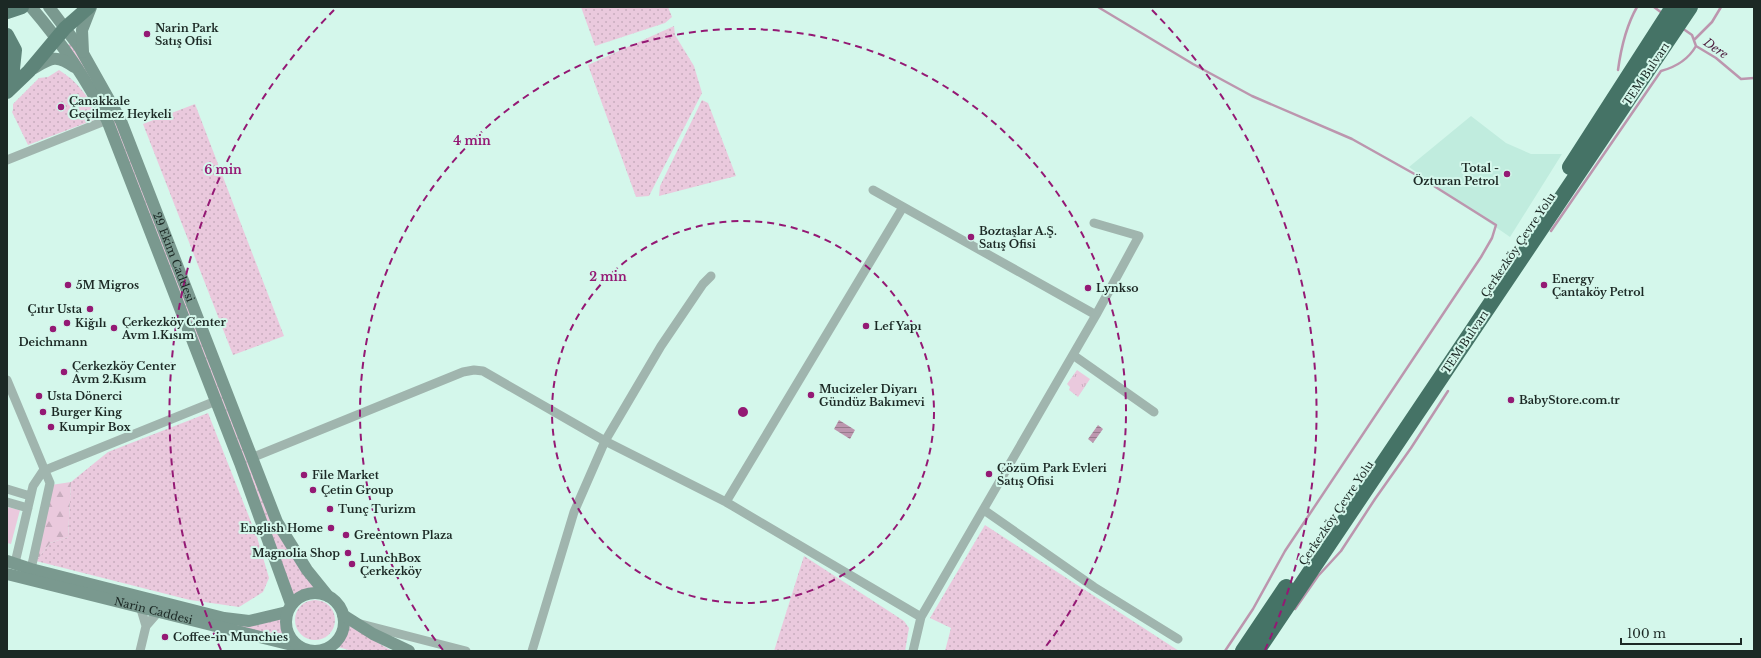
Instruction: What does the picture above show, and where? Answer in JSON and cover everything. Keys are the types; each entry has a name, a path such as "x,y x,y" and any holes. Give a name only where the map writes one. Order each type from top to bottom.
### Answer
{"highway":[{"name":"Çerkezköy Çevre Yolu","path":"1243,651 1572,164 1683,9"},
{"name":"TEM Bulvarı","path":"1257,651 1666,31"}],"main road":[{"path":"7,12 22,7"},
{"path":"31,7 61,33"},
{"path":"49,7 61,33"},
{"path":"9,90 29,71 61,33 90,7"},
{"path":"84,55 82,30 90,7"},
{"name":"29 Ekim Caddesi","path":"61,33 84,55 121,121 277,522 307,570 328,596"},
{"name":"29 Ekim Caddesi","path":"61,33 78,69 91,88 107,120 216,401 289,608"},
{"path":"7,35 15,50 9,90"},
{"path":"29,71 48,60 56,58 64,60 78,69"},
{"name":"Narin Caddesi","path":"11,562 31,570 224,618 249,621 289,608"},
{"name":"Narin Caddesi","path":"7,574 300,647"},
{"path":"312,593 328,596 340,607 343,615 343,628 338,639 328,647 316,651 300,647 289,636 286,624 289,608 304,595 312,593"},
{"path":"343,615 373,634 409,651"}],"street":[{"path":"7,160 107,120"},
{"path":"873,190 1096,315"},
{"path":"726,502 903,206"},
{"path":"913,651 921,617 1096,315 1138,236 1094,223"},
{"path":"532,651 574,512 605,441 661,346 703,284 711,276"},
{"path":"1073,355 1115,383 1154,412"},
{"path":"251,458 463,372 474,370 483,371 605,441 726,502 921,617"},
{"path":"7,380 43,471 50,483 31,570"},
{"path":"11,562 28,508 28,496 43,471 216,401"},
{"path":"7,489 28,496"},
{"path":"7,502 28,508"},
{"path":"984,510 1094,587 1178,639"},
{"path":"140,606 146,626"},
{"path":"140,651 146,626 160,611"},
{"path":"353,622 466,651"}],"shaded area":[{"path":"1471,116 1506,143 1531,154 1562,154 1510,237 1409,167"},
{"path":"839,420 855,430 850,439 834,429"},
{"path":"1098,425 1103,429 1093,443 1088,439"}],"green space":[{"path":"581,7 668,7 672,17 665,23 595,46"},
{"path":"674,26 675,35 694,66 702,93 649,196 636,197 588,65"},
{"path":"73,41 119,122 275,523 318,590 304,592 292,600 116,139 65,47"},
{"path":"59,70 72,79 82,91 99,118 28,145 12,112 13,104 39,78 48,77"},
{"path":"702,100 708,103 736,176 659,196 660,186"},
{"path":"195,104 284,336 233,355 143,124"},
{"path":"1077,370 1090,379 1078,397 1069,390 1070,387 1067,384"},
{"path":"208,413 257,537 269,578 263,592 239,607 190,600 36,561 50,543 68,537 71,482 108,452"},
{"path":"71,482 68,537 50,543 37,560 51,485"},
{"path":"7,507 20,510 11,544 7,543"},
{"path":"985,525 1179,651 945,651 951,628 930,618"},
{"path":"804,556 904,621 909,628 905,651 774,651"},
{"path":"24,571 258,625 280,618 285,634 254,631"},
{"path":"311,600 319,600 326,603 332,609 335,620 332,631 326,637 319,640 311,640 304,637 298,631 295,624 295,616 298,609 304,603"},
{"path":"348,625 392,651 352,651 338,647 337,645 343,638"}],"waterway":[{"path":"1098,7 1193,64 1252,96 1352,139 1418,176 1496,225 1492,238 1481,257 1285,551 1253,609 1225,651"},
{"path":"1618,70 1624,37 1637,7"},
{"name":"Dere","path":"1654,7 1662,13"},
{"path":"1694,40 1712,22 1721,7"},
{"name":"Dere","path":"1682,28 1692,35 1696,46 1716,58 1741,79 1754,78"},
{"path":"1551,231 1661,71 1681,62 1693,51 1696,46"},
{"path":"1295,609 1318,576 1341,551 1448,391"}],"place":[{"name":"Narin Park Satış Ofisi","path":"147,34"},
{"name":"Çanakkale Geçilmez Heykeli","path":"61,107"},
{"name":"Total - Özturan Petrol","path":"1507,174"},
{"name":"Boztaşlar A.Ş. Satış Ofisi","path":"971,237"},
{"name":"5M Migros","path":"68,285"},
{"name":"Energy Çantaköy Petrol","path":"1544,285"},
{"name":"Lynkso","path":"1088,288"},
{"name":"Çıtır Usta","path":"90,309"},
{"name":"Kiğılı","path":"67,323"},
{"name":"Lef Yapı","path":"866,326"},
{"name":"Çerkezköy Center Avm 1.Kısım","path":"114,328"},
{"name":"Deichmann","path":"53,329"},
{"name":"Çerkezköy Center Avm 2.Kısım","path":"64,372"},
{"name":"Mucizeler Diyarı Gündüz Bakımevi","path":"811,395"},
{"name":"Usta Dönerci","path":"39,396"},
{"name":"BabyStore.com.tr","path":"1511,400"},
{"name":"Burger King","path":"43,412"},
{"name":"Kumpir Box","path":"51,427"},
{"name":"Çözüm Park Evleri Satış Ofisi","path":"989,474"},
{"name":"File Market","path":"304,475"},
{"name":"Çetin Group","path":"313,490"},
{"name":"Tunç Turizm","path":"330,509"},
{"name":"English Home","path":"331,528"},
{"name":"Greentown Plaza","path":"346,535"},
{"name":"Magnolia Shop","path":"348,553"},
{"name":"LunchBox Çerkezköy","path":"352,564"},
{"name":"Coffee-in Munchies","path":"165,637"}]}
